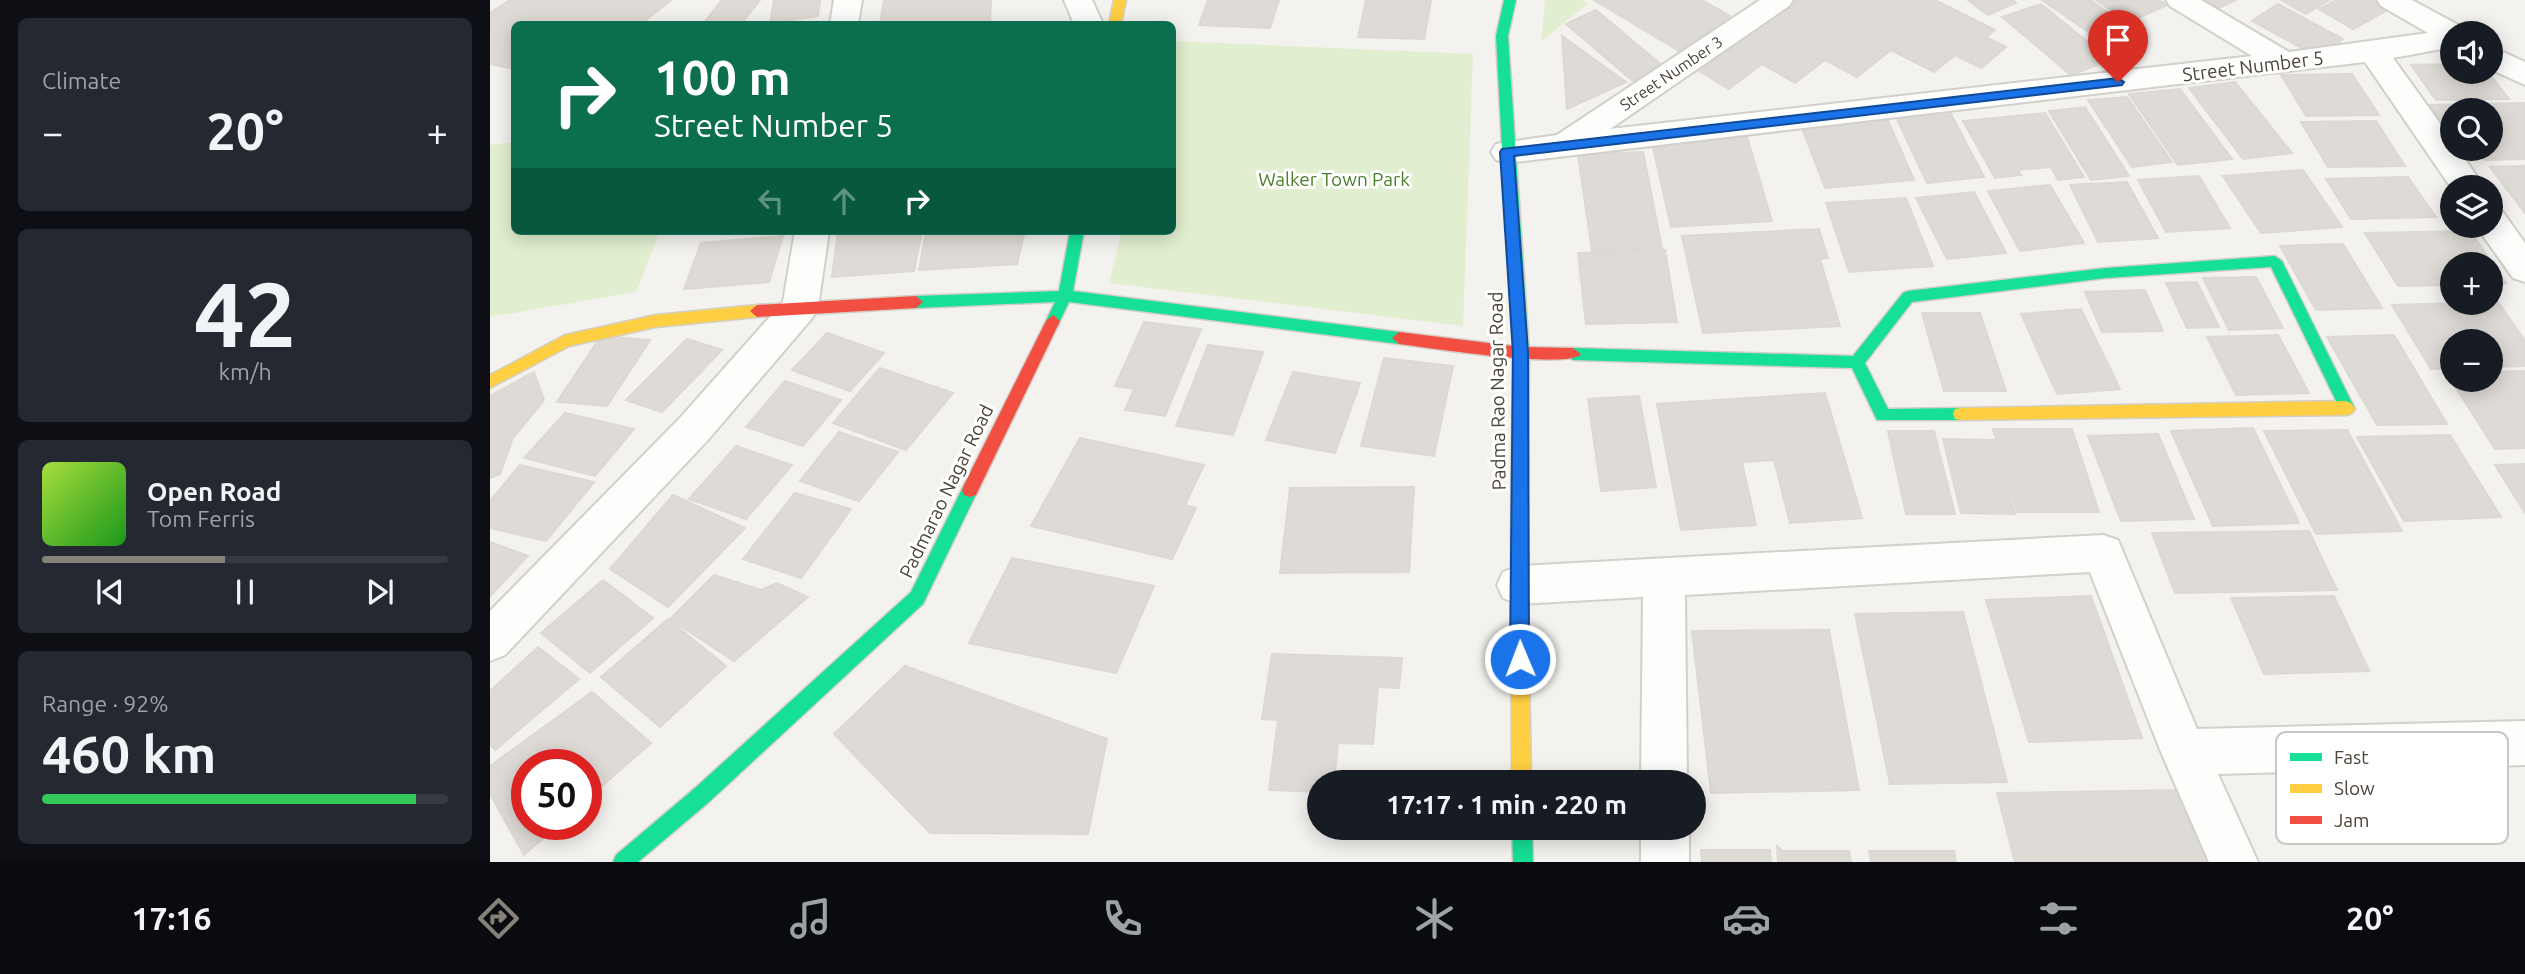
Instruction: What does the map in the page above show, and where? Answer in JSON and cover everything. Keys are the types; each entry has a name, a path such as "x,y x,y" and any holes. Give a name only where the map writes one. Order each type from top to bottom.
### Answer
{"street":[{"path":"844,21 848,0"},
{"path":"1078,0 1087,21"},
{"path":"1116,21 1120,0"},
{"name":"Padma Rao Nagar Road","path":"1510,0 1502,36 1521,353 1518,584 1522,770"},
{"name":"Street Number 3","path":"1562,146 1779,0"},
{"path":"2180,0 2285,62"},
{"path":"2390,0 2440,29"},
{"name":"Street Number 5","path":"1507,152 2373,52 2440,38"},
{"path":"2373,52 2460,175"},
{"path":"2503,63 2525,75"},
{"path":"490,641 693,430 800,307 811,235"},
{"name":"Padmarao Nagar Road","path":"623,862 702,795 917,598 1065,296 1076,235"},
{"path":"2503,238 2525,269"},
{"path":"2275,261 2347,409 1883,415 1857,362 1908,297 2106,273 2275,261"},
{"path":"490,382 565,341 656,321 800,307 1065,296 1521,353 1857,362"},
{"path":"1518,584 2103,553 2184,752 2234,862"},
{"path":"1664,577 1664,770"},
{"path":"2184,752 2276,750"},
{"path":"1522,840 1523,862"},
{"path":"1665,840 1665,862"}],"green space":[{"path":"1545,0 1581,0 1588,4 1541,41"},
{"name":"Walker Town Park","path":"1176,41 1473,54 1463,326 1109,283 1121,235 1176,235"},
{"path":"511,142 511,235 658,235 636,292 490,317 490,145"}],"building":[{"path":"510,0 671,0 645,21 511,21 511,68 490,64 490,13"},
{"path":"722,0 760,0 743,21 705,21"},
{"path":"774,0 820,0 818,16 770,21"},
{"path":"884,0 991,0 990,21 880,21"},
{"path":"1208,0 1279,0 1270,28 1199,25"},
{"path":"1366,0 1431,0 1424,39 1358,37"},
{"path":"1594,0 1702,0 1730,16 1679,51"},
{"path":"1797,0 1935,0 1995,30 1986,37 2006,47 1981,68 1955,55 1934,72 1891,50 1857,77 1825,60 1795,83 1762,64 1729,89 1699,71"},
{"path":"1968,0 2013,0 2016,3 1988,15"},
{"path":"2042,0 2090,0 2132,29 2103,42"},
{"path":"2096,0 2159,0 2167,5 2129,22"},
{"path":"2203,0 2236,0 2216,9"},
{"path":"2281,0 2329,0 2306,14"},
{"path":"2336,0 2381,0 2393,7 2353,29 2319,9"},
{"path":"2041,4 2110,60 2071,75 2002,17"},
{"path":"2278,4 2343,39 2327,50 2321,46 2311,53 2252,21"},
{"path":"1596,10 1664,67 1633,81 1566,24"},
{"path":"1562,36 1626,82 1567,109"},
{"path":"2440,64 2440,84 2497,84 2509,99 2436,100 2411,65"},
{"path":"2352,74 2379,115 2306,116 2281,75"},
{"path":"2235,82 2292,153 2243,159 2189,88"},
{"path":"2180,89 2232,159 2178,165 2129,94"},
{"path":"2127,97 2172,162 2132,167 2088,100"},
{"path":"2503,103 2525,103 2525,159 2503,160"},
{"path":"2427,105 2440,105 2440,123"},
{"path":"2085,107 2129,176 2091,180 2049,111"},
{"path":"2045,113 2084,177 2058,180 2051,167 2018,170 2021,175 1995,178 1963,121"},
{"path":"1951,114 1984,177 1927,183 1897,119"},
{"path":"1886,116 1914,180 1825,188 1800,123"},
{"path":"2376,121 2405,166 2328,167 2301,122"},
{"path":"1747,137 1772,221 1671,227 1652,143"},
{"path":"1643,152 1662,248 1592,251 1578,155"},
{"path":"2525,166 2525,213 2503,184 2503,175 2496,175 2490,167"},
{"path":"2303,170 2342,227 2261,233 2223,176"},
{"path":"2199,176 2230,228 2166,232 2138,180"},
{"path":"2408,177 2436,217 2351,219 2326,179"},
{"path":"2127,182 2158,238 2098,242 2070,185"},
{"path":"2050,185 2084,243 2020,251 1988,191"},
{"path":"1974,192 2006,253 1947,259 1916,198"},
{"path":"1906,198 1933,266 1849,272 1826,203"},
{"path":"1819,229 1828,258 1820,259 1840,326 1703,333 1682,236"},
{"path":"2440,232 2440,238 2475,238 2485,252 2440,252 2440,285 2398,286 2365,233"},
{"path":"837,235 921,235 914,271 832,277"},
{"path":"925,235 1024,235 1017,264 919,270"},
{"path":"783,236 769,282 684,289 701,243"},
{"path":"2343,244 2382,308 2316,310 2280,246"},
{"path":"1665,250 1677,322 1586,324 1578,253"},
{"path":"2256,277 2283,328 2229,330 2203,278"},
{"path":"2197,282 2219,327 2187,328 2166,283"},
{"path":"2145,290 2163,331 2102,332 2085,292"},
{"path":"2440,304 2440,315 2503,315 2503,309 2525,341 2525,366 2503,367 2503,329 2440,329 2440,369 2431,369 2392,305"},
{"path":"2081,309 2120,389 2057,394 2021,314"},
{"path":"1922,313 1980,313 2006,391 1944,391"},
{"path":"1144,322 1201,329 1165,416 1125,410 1134,389 1115,386"},
{"path":"827,333 884,353 850,391 792,370"},
{"path":"2278,335 2309,393 2236,395 2207,337"},
{"path":"2394,335 2447,424 2377,425 2327,337"},
{"path":"601,336 650,340 607,406 557,402"},
{"path":"687,339 722,350 662,412 626,400"},
{"path":"1208,345 1263,352 1233,435 1176,426"},
{"path":"1384,358 1453,366 1434,456 1361,446"},
{"path":"880,368 953,393 906,450 833,423"},
{"path":"2525,371 2525,448 2495,449 2459,392 2503,392 2503,372"},
{"path":"534,372 544,400 513,438 500,474 490,478 490,396"},
{"path":"1293,372 1360,383 1335,453 1266,440"},
{"path":"785,381 841,400 803,446 746,427"},
{"path":"1825,393 1862,518 1790,523 1774,460 1742,462 1756,525 1681,530 1657,404"},
{"path":"1639,396 1656,487 1601,491 1588,399"},
{"path":"565,413 634,429 595,476 524,458"},
{"path":"2253,428 2299,523 2213,526 2171,431"},
{"path":"1993,429 2072,429 2099,512 2017,512"},
{"path":"2347,430 2402,531 2316,534 2264,431"},
{"path":"1888,431 1934,431 1955,514 1906,514"},
{"path":"839,432 898,452 859,501 800,481"},
{"path":"2158,434 2194,519 2121,521 2088,436"},
{"path":"2450,435 2501,517 2404,521 2357,437"},
{"path":"1080,438 1204,465 1185,505 1196,508 1172,559 1031,526"},
{"path":"1943,439 1994,440 2015,514 1961,513"},
{"path":"736,446 792,465 746,519 689,499"},
{"path":"2525,464 2525,513 2495,465"},
{"path":"520,465 594,482 546,541 490,528 490,501"},
{"path":"1414,487 1409,572 1280,573 1290,488"},
{"path":"795,493 851,509 801,578 743,559"},
{"path":"673,495 745,528 668,607 610,569"},
{"path":"2309,531 2337,590 2175,593 2152,533"},
{"path":"490,542 528,556 490,596"},
{"path":"1012,558 1154,586 1116,673 969,643"},
{"path":"714,575 761,590 777,583 808,597 734,661 670,619"},
{"path":"603,580 653,618 590,673 541,633"},
{"path":"2091,596 2142,738 2029,742 1986,600"},
{"path":"2334,596 2369,671 2264,674 2231,598"},
{"path":"1963,612 2007,782 1890,784 1855,614"},
{"path":"668,619 726,666 660,727 601,677"},
{"path":"1829,630 1859,790 1711,793 1692,631"},
{"path":"538,647 579,679 495,750 490,744 490,691"},
{"path":"1272,654 1402,658 1399,688 1378,687 1373,744 1338,743 1335,770 1307,770 1307,791 1269,790 1278,720 1262,719"},
{"path":"905,666 1107,739 1088,834 930,833 834,734"},
{"path":"592,692 651,743 602,786 602,749 513,749"},
{"path":"511,751 511,832 490,794 490,766"},
{"path":"2182,790 2208,862 2015,862 1997,793"},
{"path":"516,840 541,840 524,855"},
{"path":"1777,846 1783,851 1849,851 1851,862 1778,862"},
{"path":"1701,850 1770,850 1771,862 1702,862"},
{"path":"1869,851 1954,851 1956,862 1871,862"}],"traffic: fast":[{"path":"1510,0 1502,36 1521,353 1519,537"},
{"path":"1053,321 1065,296 1076,235"},
{"path":"1573,354 1857,362 1908,297 2106,273 2275,261 2346,407"},
{"path":"916,302 1065,296 1399,338"},
{"path":"1857,362 1883,415 1961,414"},
{"path":"623,862 702,795 917,598 970,490"},
{"path":"1522,840 1523,862"}],"traffic: slow":[{"path":"1116,21 1120,0"},
{"path":"490,382 565,341 656,321 757,311"},
{"path":"1961,414 2347,409 2346,407"},
{"path":"1519,537 1522,770"}],"traffic: jam":[{"path":"757,311 916,302"},
{"path":"970,490 1053,321"},
{"path":"1399,338 1521,353 1573,354"}],"route":[{"path":"1520,659 1518,584 1521,353 1507,152 2118,82"}]}
